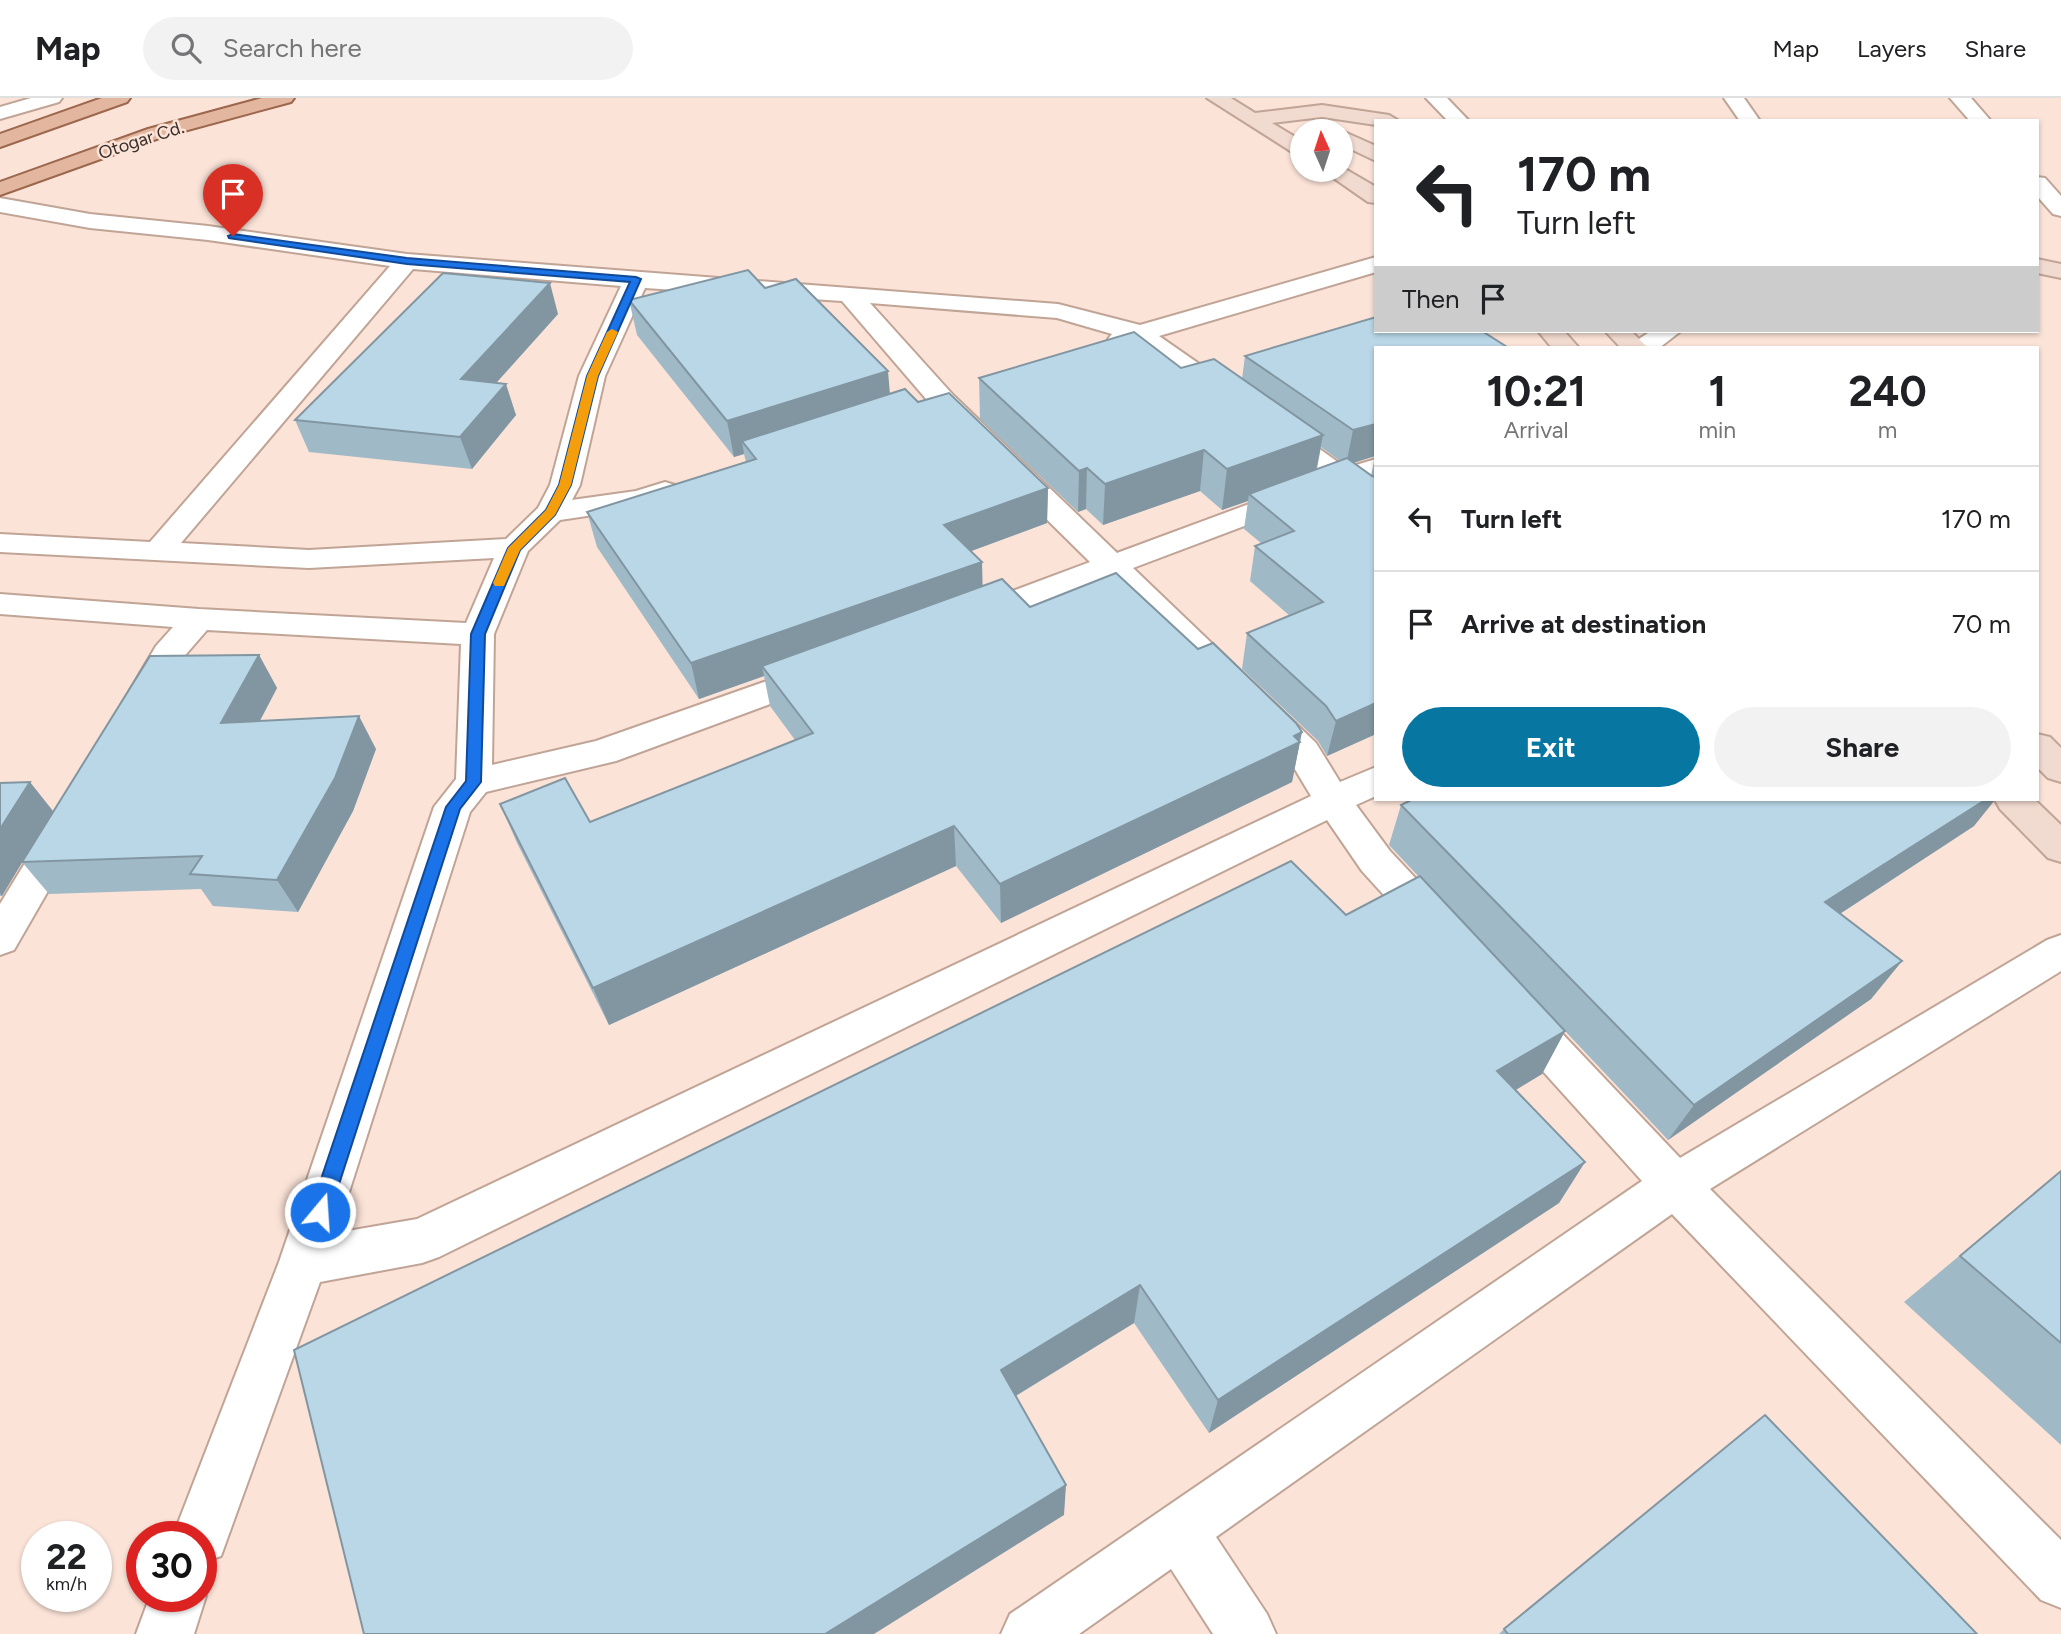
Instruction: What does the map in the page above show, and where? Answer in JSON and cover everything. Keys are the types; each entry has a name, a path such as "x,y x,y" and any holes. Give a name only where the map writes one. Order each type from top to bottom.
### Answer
{"main road":[{"path":"0,141 120,98"},
{"name":"Otogar Cd.","path":"0,190 155,133 284,98"},
{"path":"1217,98 1290,142"},
{"path":"1272,98 1309,119"},
{"path":"1253,119 1298,113 1347,113 1378,119"},
{"path":"1353,143 1374,154"},
{"path":"1352,182 1374,196"},
{"path":"2039,266 2061,271"},
{"path":"1551,333 1564,346"},
{"path":"1619,333 1633,346"},
{"path":"2039,748 2061,769"},
{"path":"2014,801 2061,848"}],"street":[{"path":"0,113 52,98"},
{"path":"1436,98 1457,119"},
{"path":"1734,98 1749,119"},
{"path":"1960,98 1979,119"},
{"path":"2039,185 2061,209"},
{"path":"0,205 90,221 208,233 407,261 1058,312 1139,333 1374,502"},
{"path":"158,552 407,261"},
{"path":"1100,347 1139,333 1374,265"},
{"path":"474,782 478,634 514,548 551,512 565,485 592,376 636,279"},
{"path":"850,295 943,401 1303,752 1333,801 1376,861 1460,952"},
{"path":"1645,346 1665,333"},
{"path":"944,628 1374,468"},
{"path":"551,512 640,499 693,482"},
{"path":"0,543 309,559 514,548"},
{"path":"0,604 199,619 478,634"},
{"path":"126,725 168,654 199,619"},
{"path":"207,1521 303,1262 453,807 474,782 603,752 839,666"},
{"path":"303,1262 422,1241 1374,781"},
{"path":"0,939 77,808"},
{"path":"1030,1634 1675,1185 2061,951"},
{"path":"1497,993 1675,1185 2061,1580"},
{"path":"1179,1531 1247,1634"},
{"path":"165,1634 173,1612"}],"building":[{"path":"748,270 765,288 796,279 888,371 727,421 629,300"},
{"path":"443,273 550,283 461,379 506,384 460,437 295,420"},
{"path":"1374,318 1374,333 1485,333 1505,346 1374,346 1374,425 1353,430 1245,356"},
{"path":"1134,332 1181,368 1214,359 1323,435 1227,469 1204,450 1105,484 1087,468 1079,471 979,378"},
{"path":"905,389 918,402 949,393 1048,488 944,525 982,562 691,663 587,512 756,459 742,441"},
{"path":"1347,458 1374,476 1374,704 1336,721 1326,706 1247,633 1323,602 1255,546 1294,531 1249,494"},
{"path":"1116,573 1198,649 1213,643 1296,723 1302,732 1294,736 1300,742 1000,884 954,826 593,988 500,804 565,778 590,822 813,733 762,666 1002,579 1030,607"},
{"path":"259,655 221,723 359,716 335,778 277,880 190,874 202,856 22,862 150,656"},
{"path":"30,782 0,829 0,783"},
{"path":"1409,801 1983,801 1825,902 1902,961 1694,1105 1401,805"},
{"path":"1291,861 1346,915 1420,876 1565,1031 1497,1071 1585,1162 1218,1400 1140,1285 1001,1370 1066,1485 825,1634 364,1634 294,1350"},
{"path":"2061,1171 2061,1343 1960,1256"},
{"path":"1765,1415 1977,1634 1508,1634 1504,1629"}],"slow traffic":[{"path":"499,583 514,548 551,512 565,485 592,376 612,332"}],"route":[{"path":"233,236 407,261 636,279 592,376 565,485 551,512 514,548 478,634 474,782 453,807 320,1212"}]}
